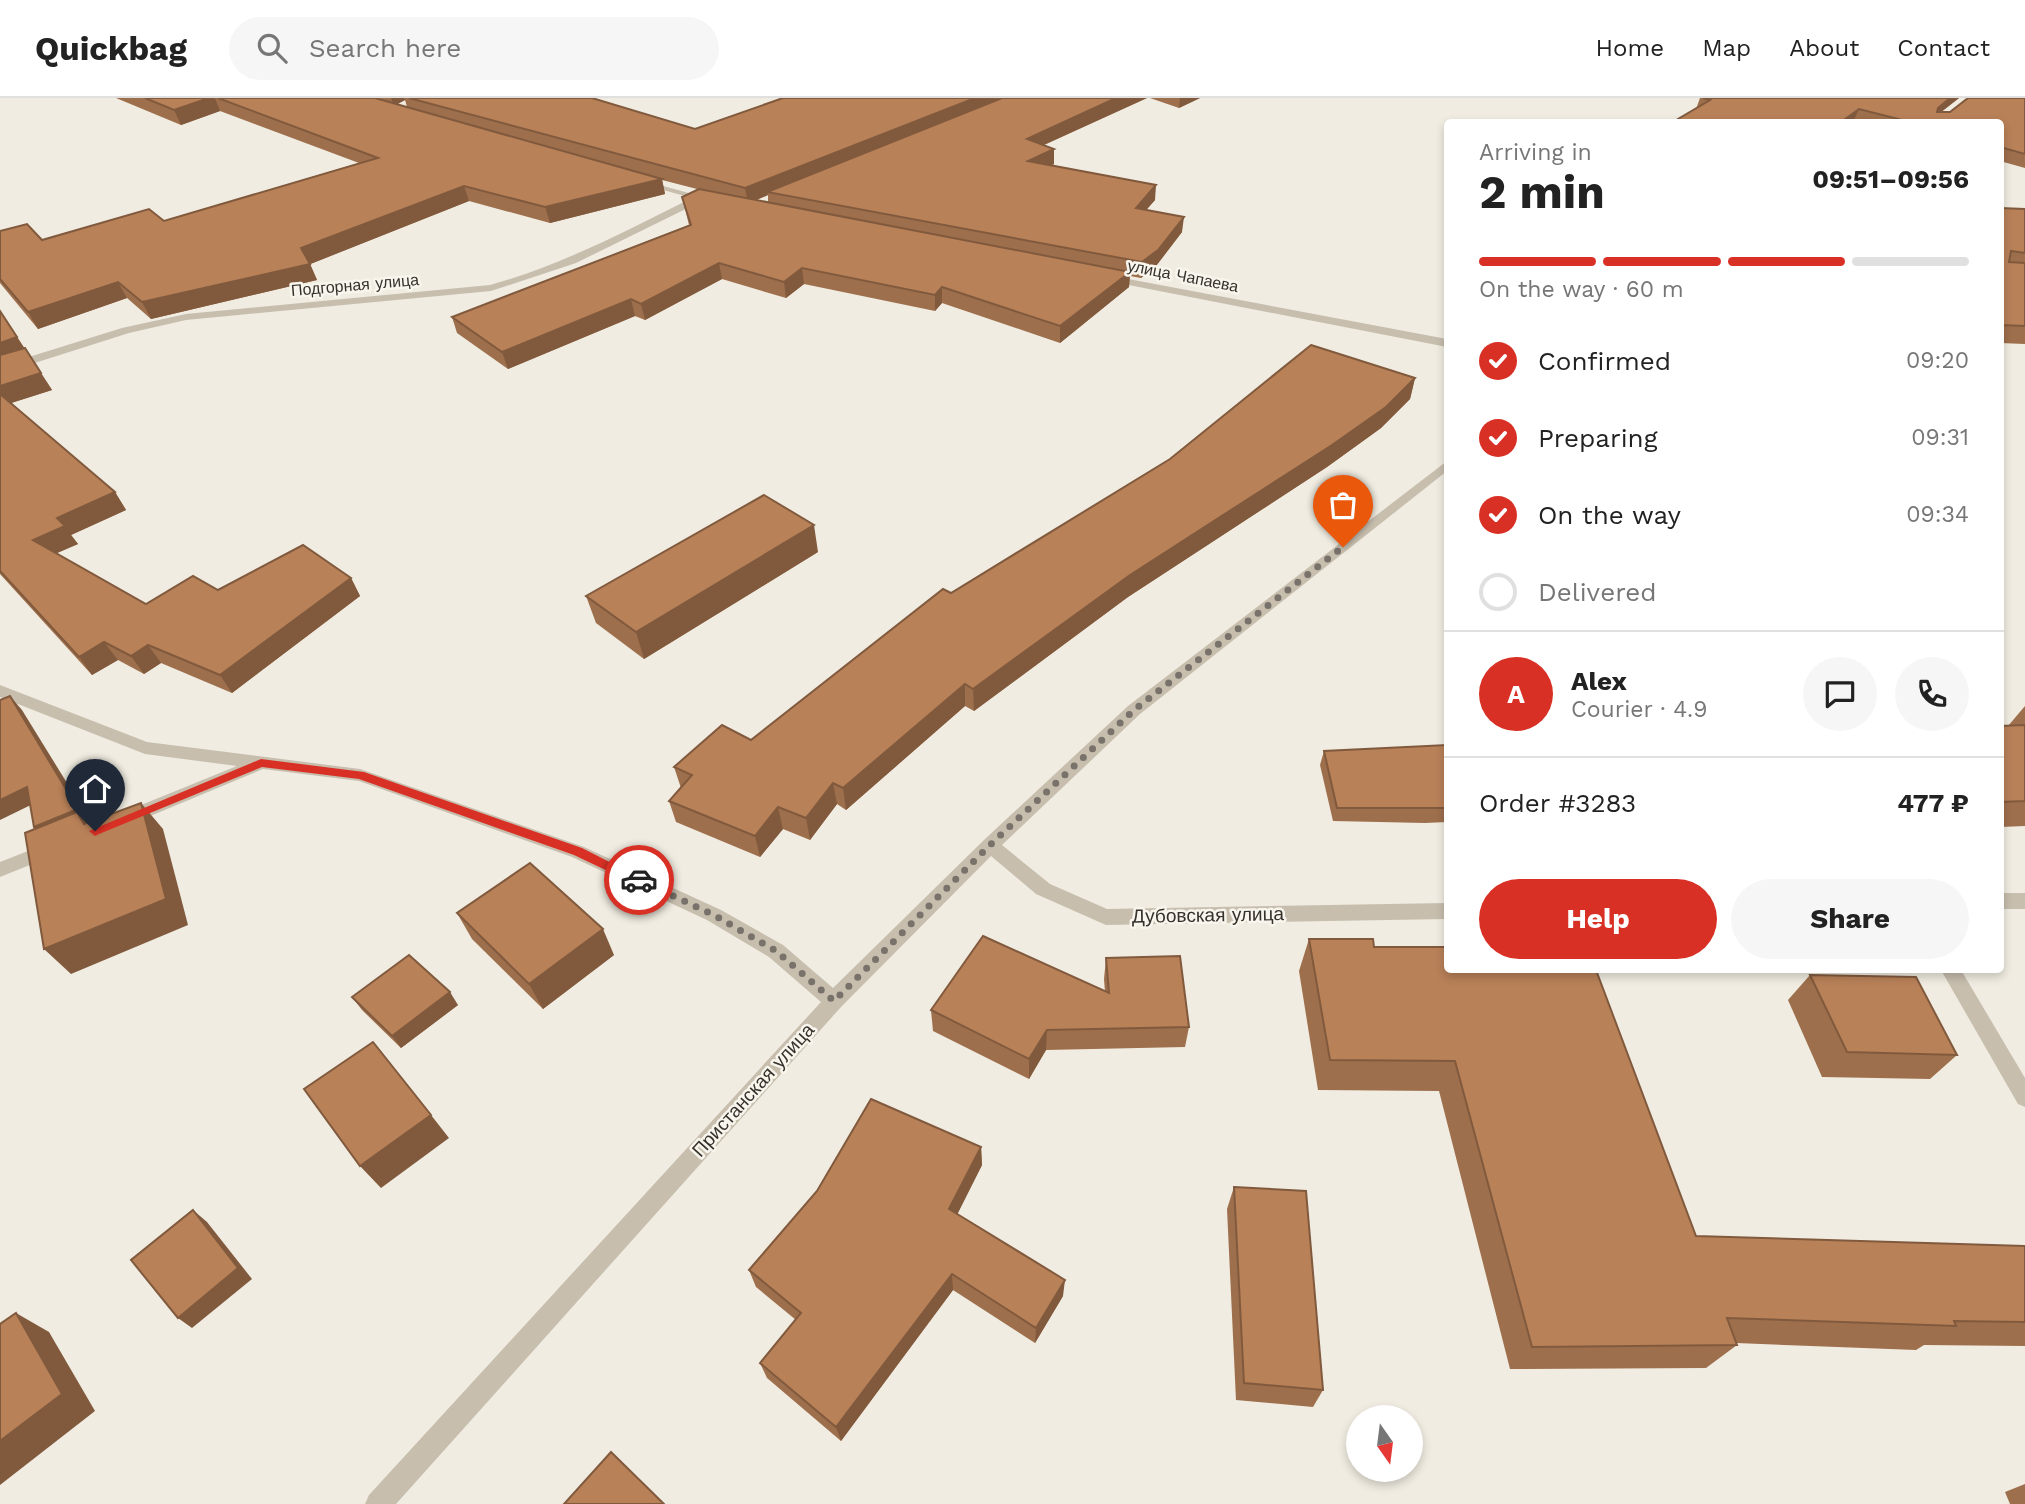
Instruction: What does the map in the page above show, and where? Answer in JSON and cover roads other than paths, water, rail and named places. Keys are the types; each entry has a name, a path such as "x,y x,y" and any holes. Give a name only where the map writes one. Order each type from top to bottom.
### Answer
{"street":[{"path":"634,179 718,203"},
{"name":"Подгорная улица","path":"0,370 126,330 186,317 491,288 534,278 586,256 700,198"},
{"name":"улица Чапаева","path":"1091,275 1444,342"},
{"name":"Пристанская улица","path":"378,1504 834,1001 990,845 1134,710 1444,467"},
{"path":"0,691 145,748 360,775 578,852 714,915 776,951 834,1001"},
{"path":"112,824 261,763"},
{"path":"0,870 62,845"},
{"name":"Дубовская улица","path":"990,845 1043,889 1106,917 1444,911"},
{"path":"2004,901 2025,901"},
{"path":"1953,973 2025,1097"}]}
